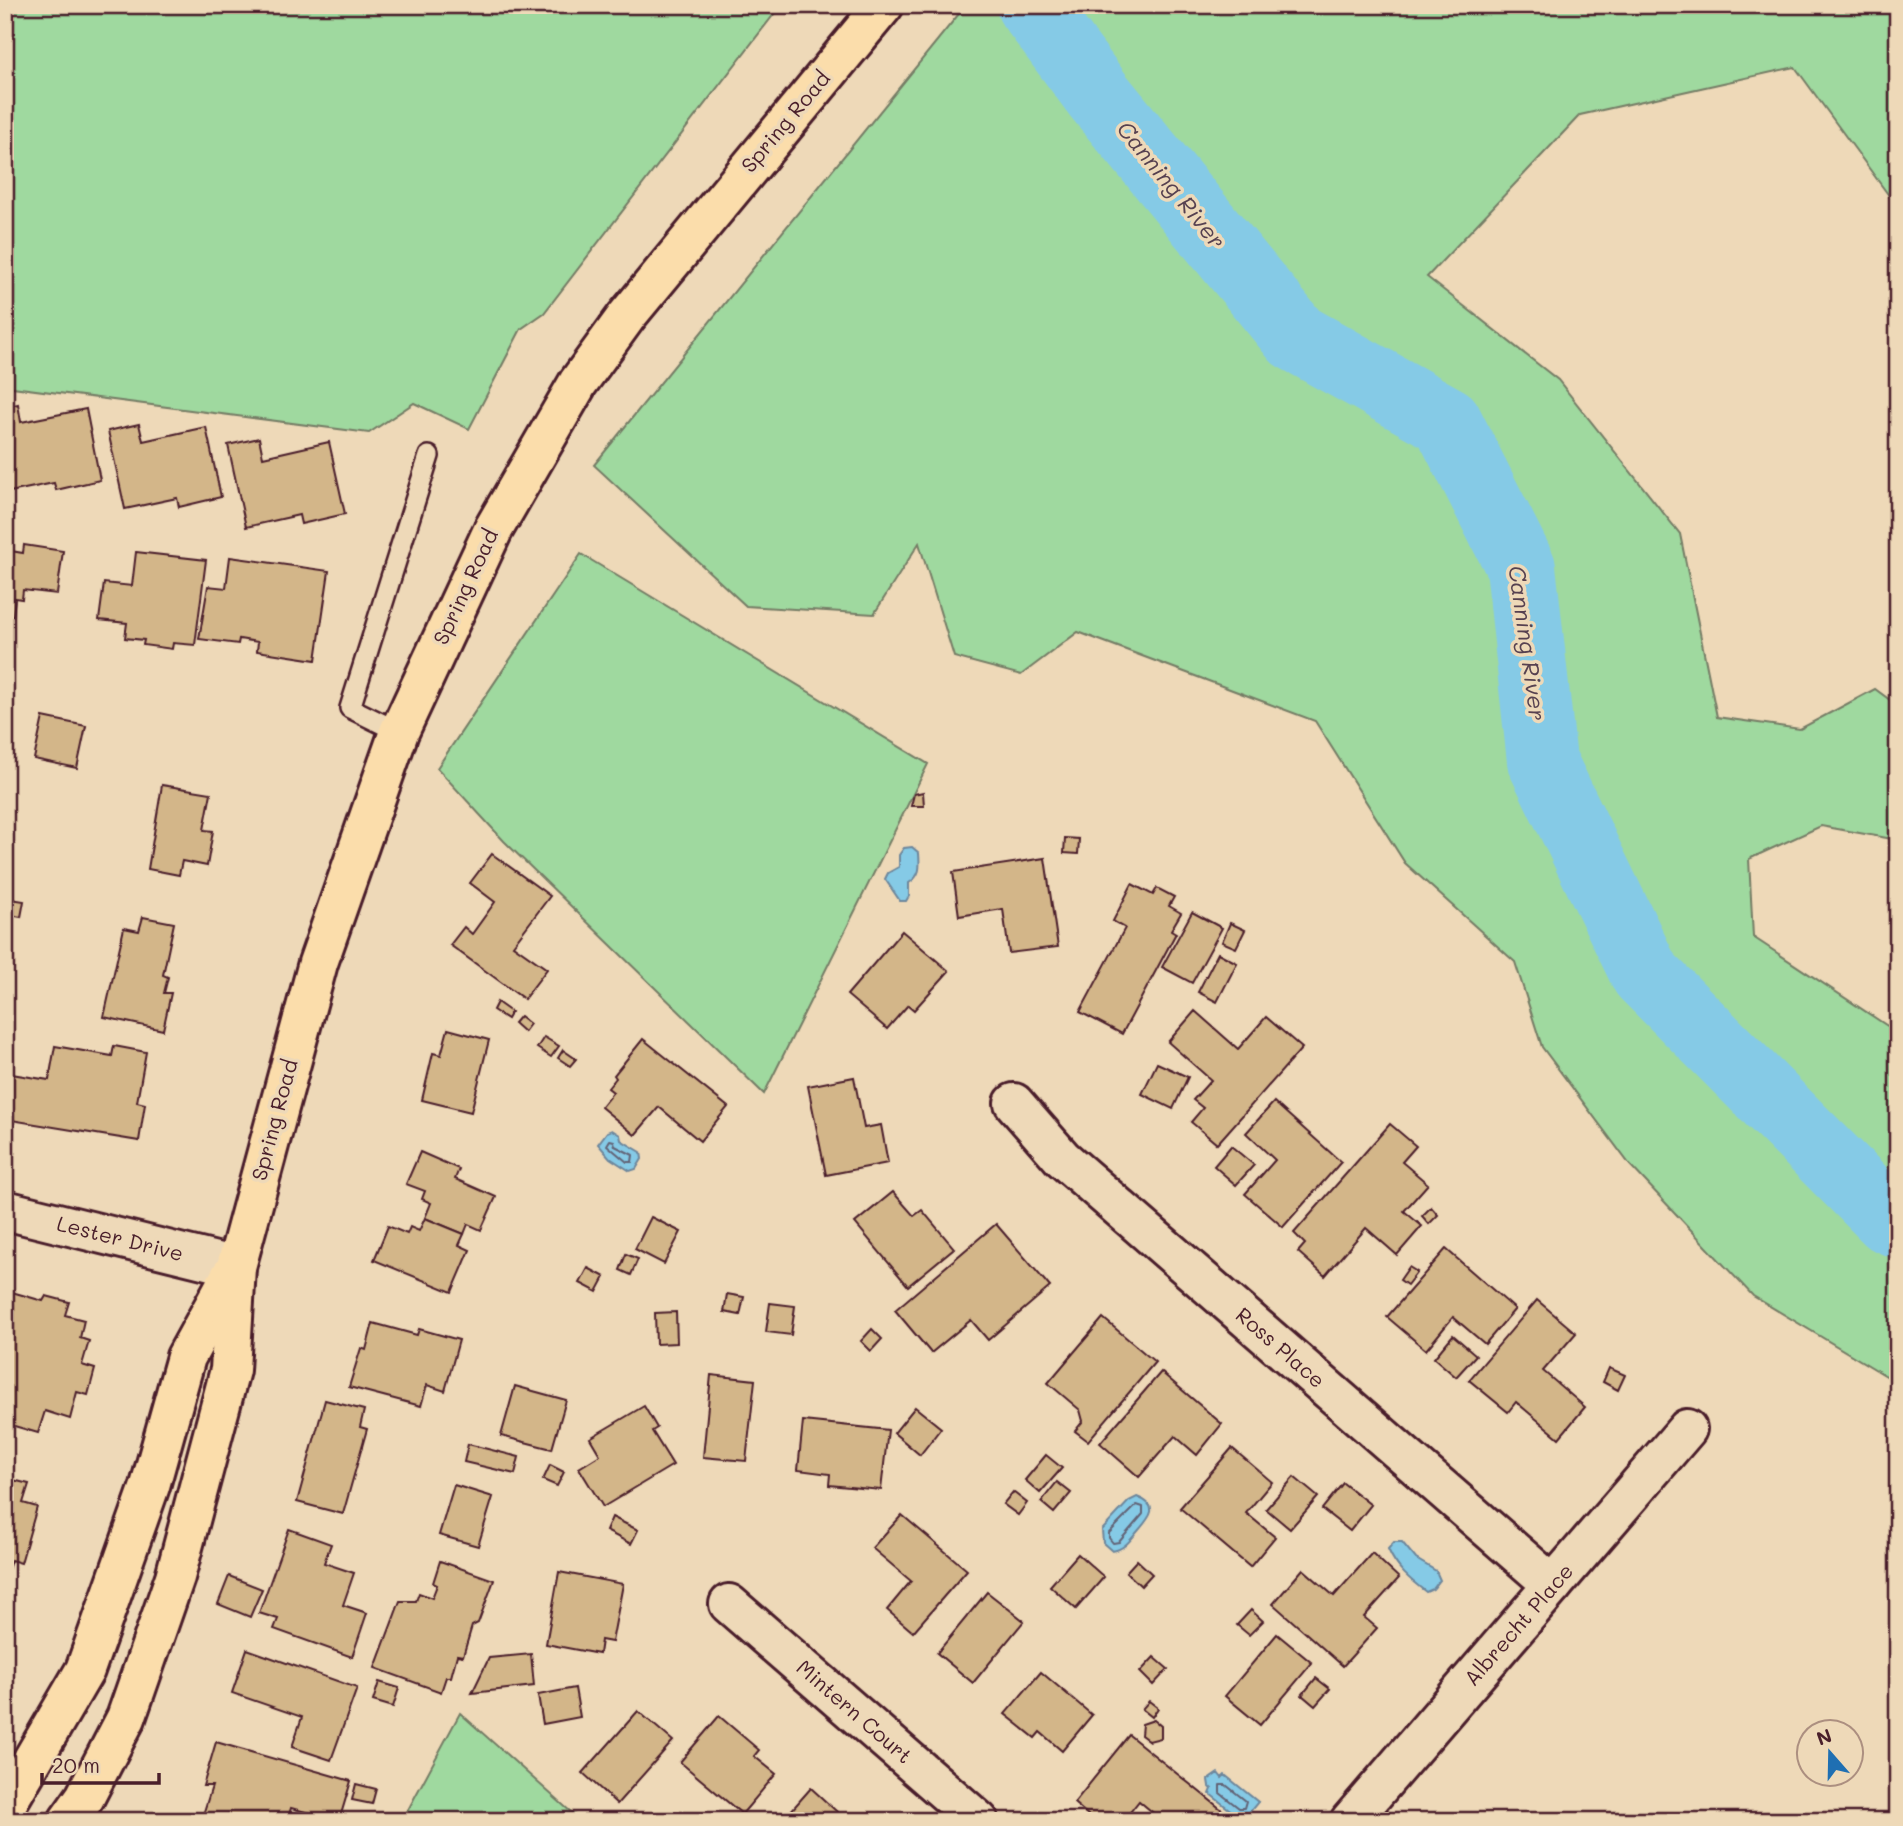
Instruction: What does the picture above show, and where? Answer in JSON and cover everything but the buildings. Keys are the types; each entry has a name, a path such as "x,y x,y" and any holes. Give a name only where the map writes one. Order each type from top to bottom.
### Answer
{"main road":[{"name":"Spring Road","path":"68,1821 85,1797 126,1718 175,1577 230,1370 236,1267 318,963 399,732 493,530 578,383 626,317 884,5"},
{"name":"Spring Road","path":"5,1807 85,1670 150,1486 186,1357 236,1267"}],"street":[{"name":"Ross Place","path":"1014,1103 1062,1158 1553,1585"},
{"name":"Lester Drive","path":"5,1210 236,1267"},
{"name":"Albrecht Place","path":"1350,1821 1687,1429"},
{"name":"Mintern Court","path":"729,1604 979,1821"}],"lane":[{"path":"399,732 350,708 429,456"}],"green space":[{"path":"5,5 781,5 544,313 521,329 469,429 414,403 369,433 5,386"},
{"path":"966,5 1898,5 1898,208 1795,67 1580,115 1427,277 1558,380 1680,534 1717,717 1800,729 1875,689 1898,706 1898,840 1821,826 1749,859 1753,937 1898,1033 1898,1383 1753,1296 1630,1165 1542,1047 1515,962 1405,863 1315,721 1078,632 1021,675 954,657 919,543 874,614 746,606 594,465"},
{"path":"581,554 928,764 764,1094 504,841 437,768"},
{"path":"460,1713 581,1821 402,1821"}],"water":[{"path":"912,847 919,853 919,870 909,883 909,896 906,901 900,901 885,879 888,873 899,867 899,855 904,848"},
{"path":"612,1130 620,1135 621,1140 641,1152 642,1159 636,1169 630,1171 610,1158 598,1144 607,1132"},
{"path":"1137,1497 1149,1504 1151,1512 1127,1544 1112,1551 1103,1543 1102,1530 1129,1501"},
{"path":"1394,1542 1402,1542 1416,1559 1436,1571 1440,1580 1433,1589 1426,1592 1399,1568 1388,1549"},
{"path":"1218,1773 1222,1778 1225,1775 1258,1802 1243,1820 1210,1794 1212,1789 1208,1780"}],"waterway":[{"name":"Canning River","path":"1031,5 1098,95 1296,337 1447,421 1521,567 1542,761 1645,974 1889,1219 1898,1223"}]}
